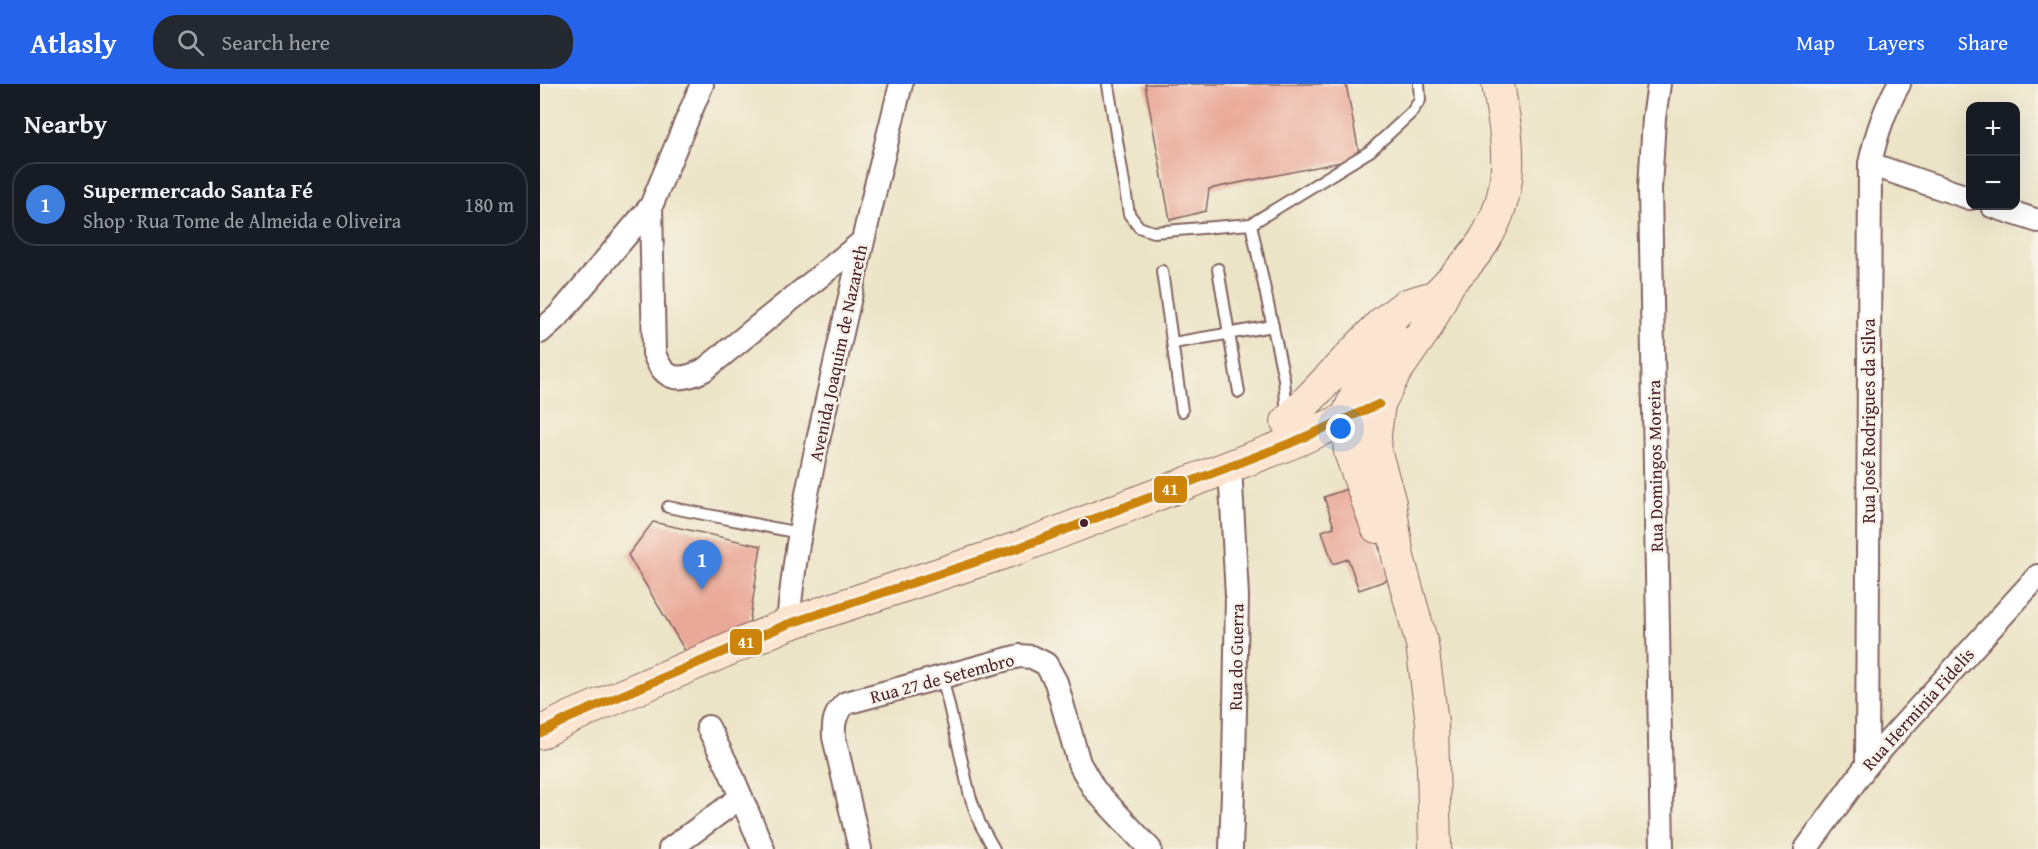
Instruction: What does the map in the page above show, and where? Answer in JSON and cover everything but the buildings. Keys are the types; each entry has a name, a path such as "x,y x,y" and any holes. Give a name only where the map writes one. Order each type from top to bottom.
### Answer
{"street":[{"path":"540,332 559,315 651,206 702,84"},
{"name":"Avenida Joaquim de Nazareth","path":"788,624 799,533 862,242 901,84"},
{"path":"1230,466 1263,437 1287,422 1370,394 1442,290 1484,241 1499,210 1508,175 1507,136 1498,84"},
{"name":"Rua Domingos Moreira","path":"1659,84 1654,118 1650,189 1662,849"},
{"name":"Rua José Rodrigues da Silva","path":"1867,765 1870,164 1877,131 1887,104 1899,84"},
{"path":"1870,164 1966,196"},
{"path":"651,206 654,353 658,365 666,373 676,378 688,378 704,370 862,242"},
{"path":"2004,210 2038,221"},
{"path":"540,733 569,718 788,624 1018,548 1291,443 1347,417 1394,374 1426,328 1442,290"},
{"path":"1287,422 1382,323 1406,305 1442,290"},
{"path":"1370,394 1376,454 1390,503 1398,557 1424,655 1432,723 1435,849"},
{"path":"1347,417 1350,452 1378,530 1398,557"},
{"name":"Rua do Guerra","path":"1230,466 1237,596 1230,849"},
{"name":"Rua Herminia Fidelis","path":"1806,849 1867,765 2038,576"},
{"name":"Rua 27 de Setembro","path":"860,849 834,737 833,723 838,711 846,703 1019,656 1032,657 1046,664 1056,682 1079,763 1094,789 1150,849"},
{"path":"708,727 763,849"},
{"path":"670,849 741,797"}],"lane":[{"path":"1108,84 1129,214 1139,227 1154,232 1251,224 1370,151 1411,112 1420,100 1419,84"},
{"path":"1251,224 1284,380 1287,422"},
{"path":"1218,269 1239,392"},
{"path":"1162,271 1182,411"},
{"path":"1173,343 1273,326"},
{"path":"668,507 799,533"},
{"path":"942,676 970,796 980,824 994,849"}],"transit line":[{"name":"41","path":"540,733 569,718 788,624 1018,548 1291,443 1379,404"}],"place":[{"name":"Supermercado Santa Fé","path":"702,590"}]}
